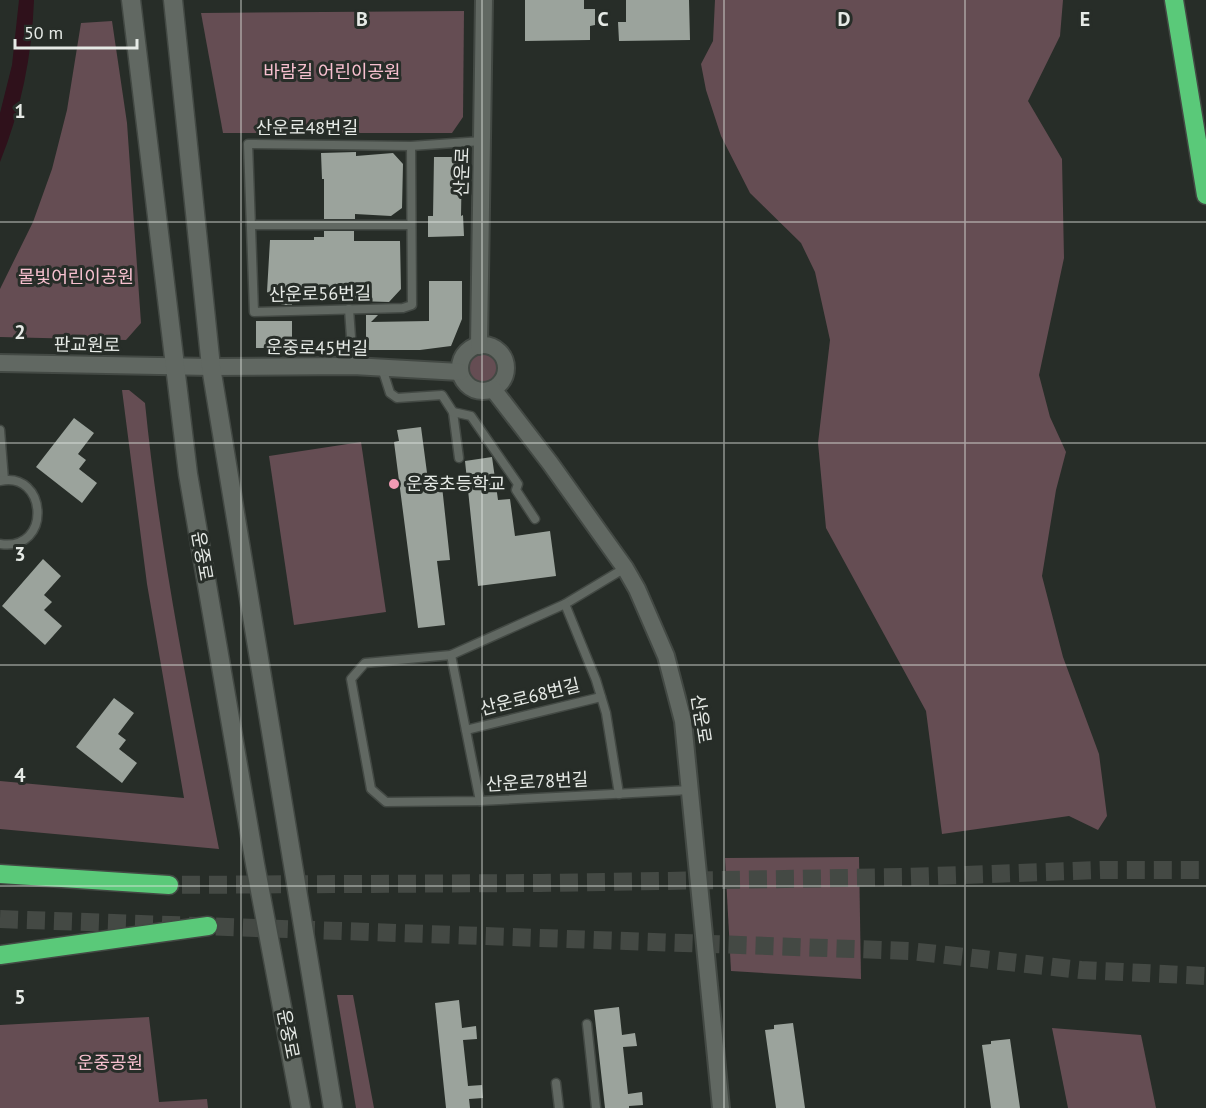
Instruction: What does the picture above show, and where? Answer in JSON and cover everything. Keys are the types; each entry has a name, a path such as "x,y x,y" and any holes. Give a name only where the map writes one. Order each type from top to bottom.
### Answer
{"highway":[{"path":"1174,0 1206,195"},
{"path":"0,874 169,885"},
{"path":"0,955 208,926"}],"main road":[{"name":"운중로","path":"130,0 188,474 241,784 301,1108"},
{"name":"운중로","path":"172,0 211,367 333,1108"}],"street":[{"name":"산운로","path":"479,346 484,0"},
{"path":"479,346 493,348 503,358 505,372 499,385 486,391 472,389 462,379 460,372 460,365 466,352 479,346"},
{"name":"판교원로","path":"0,363 174,366"},
{"name":"운중로45번길","path":"174,366 353,366 460,372"},
{"name":"산운로","path":"493,389 550,463 625,568 647,609 673,677 683,722 721,1108"}],"lane":[{"name":"산운로48번길","path":"253,286 248,144 411,146 483,141"},
{"path":"251,225 411,225 411,146"},
{"name":"산운로56번길","path":"253,286 254,312 403,308 412,305 411,225"},
{"path":"349,309 353,366"},
{"path":"382,368 390,393 397,398 442,395 453,412 459,458"},
{"path":"453,412 471,416 518,484 516,490 535,519"},
{"path":"0,430 2,481 15,481 32,492 37,501 38,511 37,521 26,538 17,543 0,544"},
{"path":"451,655 565,604 625,568"},
{"name":"산운로68번길","path":"565,604 606,713 620,794"},
{"name":"산운로68번길","path":"451,655 480,801"},
{"name":"산운로78번길","path":"451,655 365,663 351,679 372,789 386,802 480,801 690,790"},
{"name":"산운로68번길","path":"466,730 601,697"},
{"path":"587,1024 596,1108"},
{"path":"556,1083 559,1108"}],"green space":[{"path":"715,0 1063,0 1060,36 1028,101 1062,159 1064,258 1039,375 1050,417 1066,452 1056,490 1042,576 1063,657 1099,754 1107,816 1098,830 1069,816 942,834 926,711 826,528 818,443 830,340 815,272 801,243 750,193 721,136 706,90 701,64 713,41"},
{"name":"바람길 어린이공원","path":"464,11 463,117 452,133 223,133 201,13"},
{"name":"물빛어린이공원","path":"112,21 127,123 141,323 126,340 0,337 0,289 33,222 52,169 67,110 81,23"},
{"path":"483,354 493,358 497,368 493,378 483,382 473,378 469,368 473,358"},
{"path":"122,390 129,390 145,403 167,571 219,849 0,829 0,781 184,798 147,584"},
{"path":"361,442 386,612 294,625 269,456"},
{"path":"859,857 861,979 731,971 725,858"},
{"path":"337,995 353,995 374,1108 356,1108"},
{"name":"운중공원","path":"149,1017 159,1102 207,1099 208,1108 0,1108 0,1025"},
{"path":"1052,1028 1141,1035 1156,1108 1068,1108"}],"shaded area":[{"path":"19,0 34,0 31,42 14,123 0,162 0,113 12,65"}],"building":[{"path":"525,0 584,0 584,9 595,9 595,25 590,26 590,40 525,41"},
{"path":"626,0 689,0 690,40 619,41 618,22 626,22"},
{"path":"356,152 356,156 393,153 403,164 402,208 391,216 355,214 355,219 324,219 324,179 322,179 321,153"},
{"path":"434,157 462,157 461,216 463,215 464,236 428,237 428,216 433,216"},
{"path":"324,231 354,231 354,241 400,241 401,289 389,302 292,299 292,305 282,305 267,292 270,240 314,240 314,237 324,237"},
{"path":"429,281 462,281 462,319 451,346 420,350 366,350 366,315 378,315 371,322 429,321"},
{"path":"256,321 292,321 292,348 256,348"},
{"path":"74,418 94,433 78,454 86,460 79,469 97,483 82,503 36,467"},
{"path":"421,427 429,488 442,486 450,560 437,561 445,625 418,628 394,442 399,441 397,430"},
{"path":"492,457 498,500 510,499 515,536 550,531 556,576 478,586 465,461"},
{"path":"43,559 61,576 44,595 52,602 44,610 62,626 45,645 2,606"},
{"path":"114,698 134,713 118,734 126,740 119,749 137,763 122,783 76,747"},
{"path":"459,1000 462,1028 476,1026 477,1039 463,1040 468,1086 482,1085 483,1098 469,1099 470,1108 446,1108 435,1003"},
{"path":"619,1007 622,1035 635,1033 637,1046 623,1047 628,1094 642,1092 643,1105 629,1106 629,1108 605,1108 594,1010"},
{"path":"793,1023 805,1108 776,1108 765,1030 774,1029 774,1025"},
{"path":"1010,1039 1020,1108 991,1108 982,1045 991,1044 991,1041"}],"tunnel":[{"path":"155,885 540,883 906,877 1101,870 1206,870"},
{"path":"0,919 910,951 1081,970 1206,976"}],"place":[{"name":"운중초등학교","path":"394,484"}]}
